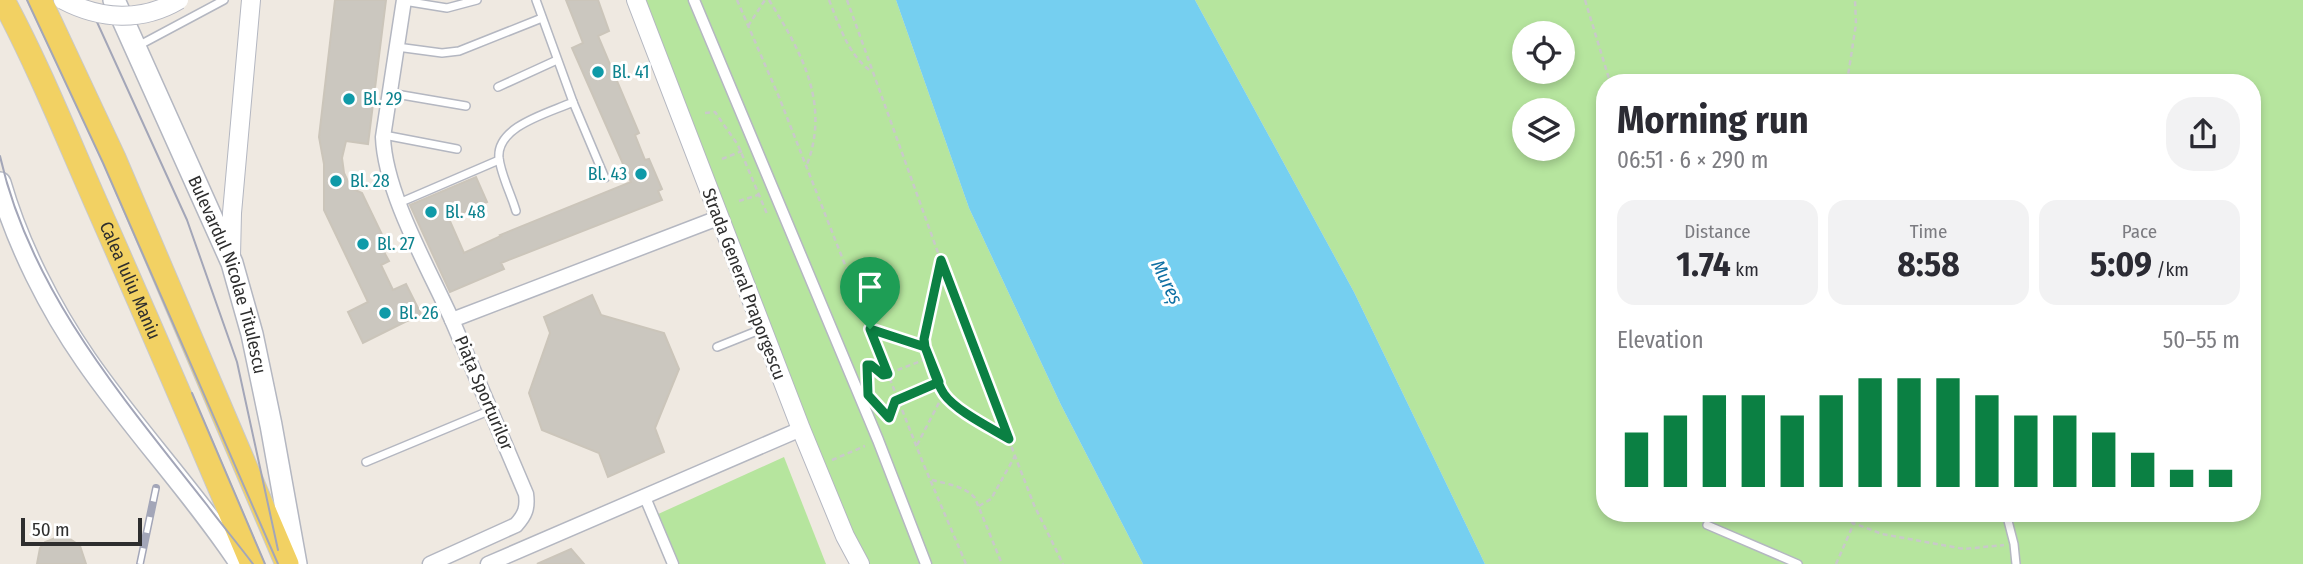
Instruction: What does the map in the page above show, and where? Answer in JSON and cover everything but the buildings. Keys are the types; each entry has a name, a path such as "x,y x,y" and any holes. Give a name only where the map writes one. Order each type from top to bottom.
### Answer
{"main road":[{"name":"Calea Iuliu Maniu","path":"3,0 23,37 199,436 252,564"},
{"name":"Calea Iuliu Maniu","path":"40,0 114,158 287,564"},
{"name":"Bulevardul Nicolae Titulescu","path":"114,0 232,263 271,425 296,564"},
{"path":"0,183 26,252 70,336 218,529 241,564"}],"street":[{"path":"64,0 89,12 116,16 151,13 179,0"},
{"path":"232,263 232,213 251,0"},
{"path":"404,0 384,135 386,166 399,204 452,320"},
{"name":"Strada General Praporgescu","path":"636,0 816,467 860,564"},
{"path":"694,0 878,440 926,564"},
{"name":"Piața Sporturilor","path":"430,564 516,526 527,506 526,494 452,320 718,218"},
{"path":"488,564 801,429"},
{"path":"644,495 673,564"}],"lane":[{"path":"135,47 224,0"},
{"path":"404,0 447,9 477,0"},
{"path":"536,0 573,102 605,178"},
{"path":"397,47 442,53 459,51 542,18"},
{"path":"498,87 557,60"},
{"path":"390,93 466,106"},
{"path":"516,211 499,160 499,148 512,129 573,102"},
{"path":"384,135 457,149"},
{"path":"399,204 499,160"},
{"path":"717,346 762,329"},
{"path":"366,463 492,410"},
{"path":"2008,522 2014,544 2015,564"},
{"path":"1707,525 1798,564"}],"path":[{"path":"737,0 966,564"},
{"path":"748,26 767,0 799,52 810,80 816,110 813,149 806,167"},
{"path":"829,0 850,50 861,65 872,72"},
{"path":"847,0 941,260 1034,505 1063,564"},
{"path":"1585,0 1608,74"},
{"path":"1848,74 1856,24 1855,0"},
{"path":"705,113 715,112 722,119 741,151 768,215"},
{"path":"722,159 741,151"},
{"path":"739,201 758,195"},
{"path":"941,260 924,339 929,358 944,393 960,407 1009,439"},
{"path":"870,329 925,347"},
{"path":"865,372 868,364 883,375 929,358"},
{"path":"860,398 868,395 887,418 891,416 893,402 939,382"},
{"path":"916,444 944,393"},
{"path":"816,467 878,440"},
{"path":"979,506 991,499 996,492 1015,455"},
{"path":"931,480 970,492 979,506 1002,564"},
{"path":"1836,564 1854,523 1882,534 1964,549 2014,544"}],"green space":[{"path":"644,0 896,0 969,208 1061,405 1143,564 867,564 844,520"},
{"path":"1195,0 2303,0 2303,564 1485,564 1354,292"},
{"path":"784,457 826,564 677,564 656,515"}],"water":[{"name":"Mureș","path":"896,0 1195,0 1354,292 1485,564 1143,564 1061,405 969,208"}],"tram line":[{"path":"27,0 103,163 278,564"},
{"path":"87,0 187,220 237,362 278,550"},
{"path":"0,156 14,205 33,253 57,298 113,384 253,564"},
{"path":"192,393 265,564"}],"railway":[{"path":"140,564 156,488"}],"place":[{"name":"Bl. 41","path":"598,72"},
{"name":"Bl. 29","path":"349,99"},
{"name":"Bl. 43","path":"641,174"},
{"name":"Bl. 28","path":"336,181"},
{"name":"Bl. 48","path":"431,212"},
{"name":"Bl. 27","path":"363,244"},
{"name":"Bl. 26","path":"385,313"}],"route":[{"path":"870,329 888,374 883,375 871,365 867,365 865,372 868,395 889,418 895,401 939,382 924,339 941,260 1009,439 951,401 944,393 939,382 929,358 925,347 870,329"}]}
